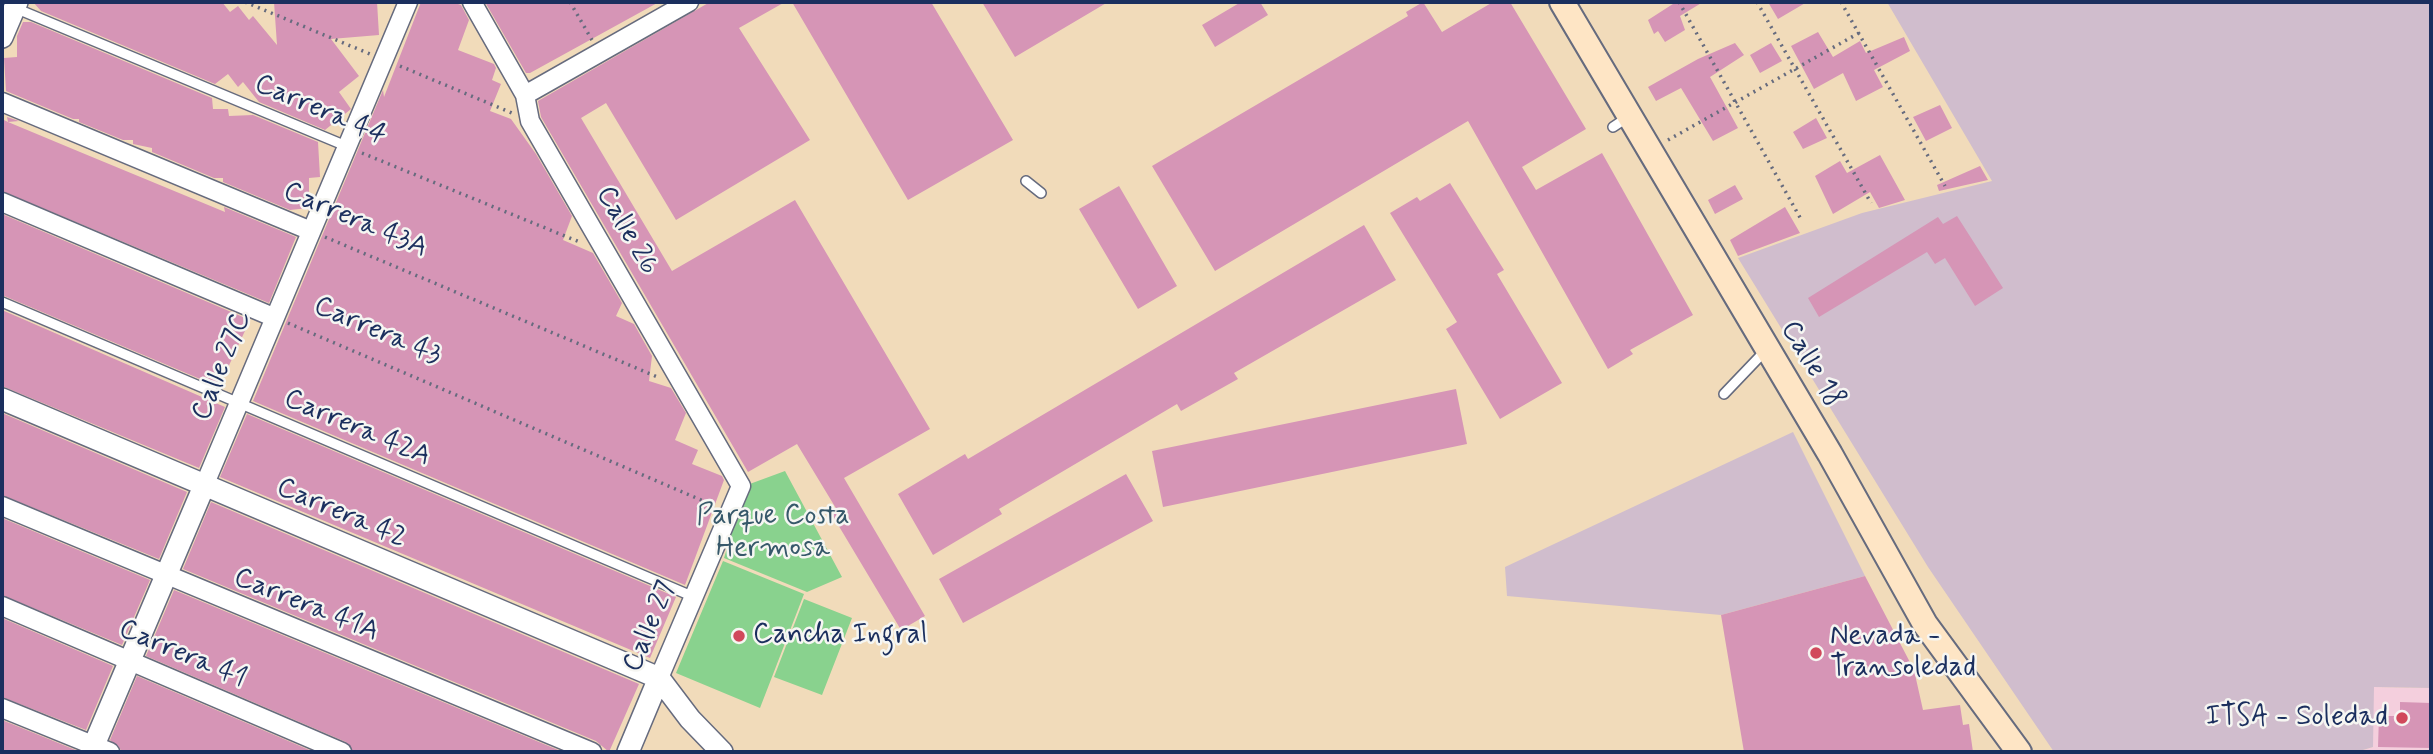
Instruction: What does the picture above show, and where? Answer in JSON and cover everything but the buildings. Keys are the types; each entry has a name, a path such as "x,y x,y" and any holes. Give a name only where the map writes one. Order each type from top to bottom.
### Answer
{"main road":[{"name":"Calle 18","path":"1562,2 1621,121 1766,349 1925,624 2019,752"}],"street":[{"name":"Calle 27C","path":"98,750 129,662 164,576 408,2"},
{"name":"Calle 26","path":"472,2 525,95 530,121 688,390 741,486"},
{"path":"525,95 689,2"},
{"path":"2,37 15,5"},
{"name":"Carrera 43A","path":"2,102 310,231"},
{"name":"Carrera 43","path":"2,202 273,317"},
{"name":"Carrera 42","path":"2,399 659,678"},
{"name":"Calle 27","path":"628,752 741,486"},
{"name":"Carrera 41A","path":"2,506 164,576 592,752"},
{"name":"Carrera 41","path":"2,606 342,752"},
{"path":"659,678 690,719 722,752"},
{"path":"2,708 98,750"}],"lane":[{"name":"Carrera 44","path":"15,5 346,146"},
{"path":"1026,181 1041,193"},
{"name":"Carrera 42A","path":"2,302 694,597"},
{"path":"1724,394 1766,349"}],"path":[{"path":"570,2 600,54"},
{"path":"1679,2 1802,221"},
{"path":"1757,2 1871,203"},
{"path":"1841,2 1945,186"},
{"path":"1670,139 1859,33"},
{"name":"Carrera 44","path":"346,146 609,255"},
{"name":"Carrera 43A","path":"310,231 688,390"},
{"name":"Carrera 43","path":"273,317 730,513"}],"shaded area":[{"path":"1887,2 2431,2 2431,688 2374,687 2373,747 2356,752 2054,752 1928,567 1738,258 1862,213 1992,181"},
{"path":"1793,432 1865,576 1721,615 1507,596 1505,567"},
{"name":"ITSA - Soledad","path":"2373,687 2431,688 2431,752 2356,752 2373,747"}],"green space":[{"name":"Parque Costa Hermosa","path":"785,471 842,577 807,592 724,558 747,485"},
{"name":"Cancha Ingral","path":"723,561 804,594 760,708 676,673"},
{"name":"Cancha Ingral","path":"804,599 852,618 822,695 774,677"}],"place":[{"name":"Cancha Ingral","path":"739,636"},
{"name":"Nevada - Transoledad","path":"1816,653"},
{"name":"ITSA - Soledad","path":"2402,718"}]}
